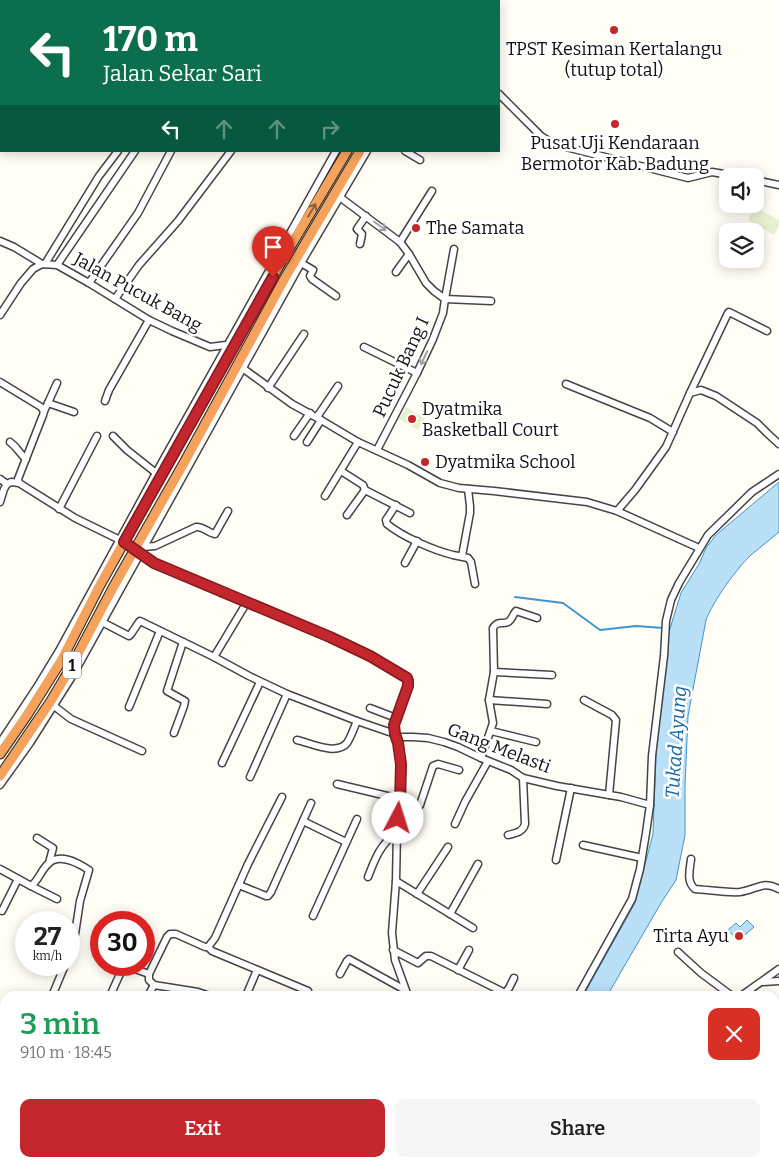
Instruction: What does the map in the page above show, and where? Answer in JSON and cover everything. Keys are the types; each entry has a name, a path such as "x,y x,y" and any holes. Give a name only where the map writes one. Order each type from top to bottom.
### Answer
{"highway":[{"name":"1","path":"0,754 60,661 121,541 195,408 259,302 318,191 346,152"},
{"name":"1","path":"0,776 51,701 114,586 140,550 240,367 291,267 338,195 360,152"},
{"path":"259,302 270,306"}],"street":[{"path":"500,95 541,136 554,144 688,178 712,172 719,173"},
{"path":"0,315 27,275 37,266 43,264 99,176 117,152"},
{"path":"57,265 134,152"},
{"path":"89,283 138,213 170,152"},
{"path":"115,299 139,265 174,226 230,152"},
{"path":"0,743 35,691 60,649 121,541 156,473 195,408 226,346 318,191 336,152"},
{"path":"365,152 338,195 240,367 292,404 358,442 408,465 440,483 468,489 587,502 617,511 699,548"},
{"path":"407,152 420,160"},
{"path":"764,182 779,185"},
{"path":"400,242 432,191"},
{"path":"338,195 400,242 410,254 426,283 445,299 491,301"},
{"path":"360,244 362,234 357,229 366,216"},
{"path":"0,241 43,264"},
{"name":"Pucuk Bang I","path":"377,450 417,374 443,313 454,249"},
{"path":"396,272 410,254"},
{"path":"300,263 313,270 310,276 312,279 336,296"},
{"name":"Jalan Pucuk Bang","path":"43,264 57,265 149,320 172,331 210,347 226,346"},
{"path":"617,511 635,490 666,447 728,313 730,312 767,331"},
{"path":"105,400 149,320"},
{"path":"268,388 304,334"},
{"path":"364,347 417,374"},
{"path":"0,382 44,410"},
{"path":"19,483 18,479 44,410 57,383"},
{"path":"566,384 650,418 673,432"},
{"path":"307,442 338,386"},
{"path":"690,393 701,390 716,396 757,423 779,444"},
{"path":"48,403 74,412"},
{"path":"294,436 310,413"},
{"path":"59,508 97,436"},
{"path":"113,436 156,473"},
{"path":"10,442 17,447 20,454 26,459"},
{"path":"325,496 358,442"},
{"path":"341,471 363,485 365,490 410,513"},
{"path":"581,991 632,899 642,858 650,805 652,756 666,621 671,600 708,535 752,492 779,474"},
{"path":"0,478 7,484"},
{"path":"0,502 7,484 11,482 19,483 59,508 140,550 154,563 330,637 370,656 407,678 408,686 396,718 395,736 401,764 392,933 395,960 406,991"},
{"path":"462,556 470,513 468,489"},
{"path":"347,515 365,490"},
{"path":"396,505 386,520 387,524 406,536 435,549 470,559 475,584"},
{"path":"0,785 24,752 73,675 140,550 155,546 196,527 215,534 228,511"},
{"path":"405,564 417,541"},
{"path":"214,657 247,602"},
{"path":"481,758 493,723 489,700 494,672 492,630 496,624 508,622 516,611 536,618"},
{"name":"Gang Melasti","path":"102,622 128,636 140,622 214,657 260,682 395,736 428,738 458,747 511,770 524,778 609,794 650,805"},
{"path":"129,707 160,631"},
{"path":"174,733 185,701 167,691 183,642"},
{"path":"494,672 552,676"},
{"path":"222,764 260,682"},
{"path":"250,777 287,694"},
{"path":"489,700 547,704"},
{"path":"584,700 612,715 616,720 609,794"},
{"path":"54,706 72,719 142,751"},
{"path":"370,708 396,718"},
{"path":"297,740 328,749 340,748 349,740 357,721"},
{"path":"490,731 536,742"},
{"path":"455,824 488,761"},
{"path":"337,784 417,808 420,805 435,764 459,770"},
{"path":"508,835 518,833 524,828 524,778"},
{"path":"556,860 571,788"},
{"path":"208,947 215,938 282,797"},
{"path":"239,885 268,896 311,803"},
{"path":"313,916 357,819"},
{"path":"302,822 346,842"},
{"path":"368,877 380,848 397,831"},
{"path":"31,886 37,881 48,863 53,848 37,838"},
{"path":"583,845 642,858"},
{"path":"416,894 448,847"},
{"path":"48,863 64,858 89,870 79,911"},
{"path":"691,859 689,880 692,887 739,892 765,885 779,889"},
{"path":"450,914 478,864"},
{"path":"0,869 57,899"},
{"path":"2,911 18,880"},
{"path":"396,881 473,928"},
{"path":"155,962 167,937 170,934 176,934 308,991"},
{"path":"394,950 418,963 426,956 431,956 501,991"},
{"path":"458,970 469,950"},
{"path":"678,952 701,973 725,991"},
{"path":"340,974 348,961 351,960 404,991"},
{"path":"748,991 779,969"},
{"path":"248,991 258,970"},
{"path":"54,991 60,976"},
{"path":"112,991 119,976"},
{"path":"149,976 149,980 154,985 183,991"},
{"path":"507,991 514,978"},
{"path":"762,982 779,981"},
{"path":"151,991 154,985"}],"green space":[{"path":"764,212 779,220 779,226 774,235 764,229 764,223 753,223 748,220 752,213"},
{"name":"Dyatmika Basketball Court","path":"406,407 425,418 418,430 399,419"}],"water":[{"name":"Tukad Ayung","path":"779,482 779,532 751,555 739,568 726,585 706,620 688,716 685,835 676,880 610,991 586,991 635,903 653,834 656,753 668,635 681,593 699,564 706,548 716,535"},
{"name":"Tirta Ayu","path":"747,920 754,927 738,941 728,930 736,923 740,927"}],"waterway":[{"path":"515,597 563,603 600,630 636,626 664,628"}],"place":[{"name":"TPST Kesiman Kertalangu (tutup total)","path":"614,30"},
{"name":"Pusat Uji Kendaraan Bermotor Kab. Badung","path":"615,124"},
{"name":"The Samata","path":"416,228"},
{"name":"Dyatmika Basketball Court","path":"412,419"},
{"name":"Dyatmika School","path":"425,462"},
{"name":"Tirta Ayu","path":"739,936"}],"route":[{"path":"273,277 124,542 154,563 330,637 370,656 407,678 408,686 394,725 402,776 398,818"}]}
